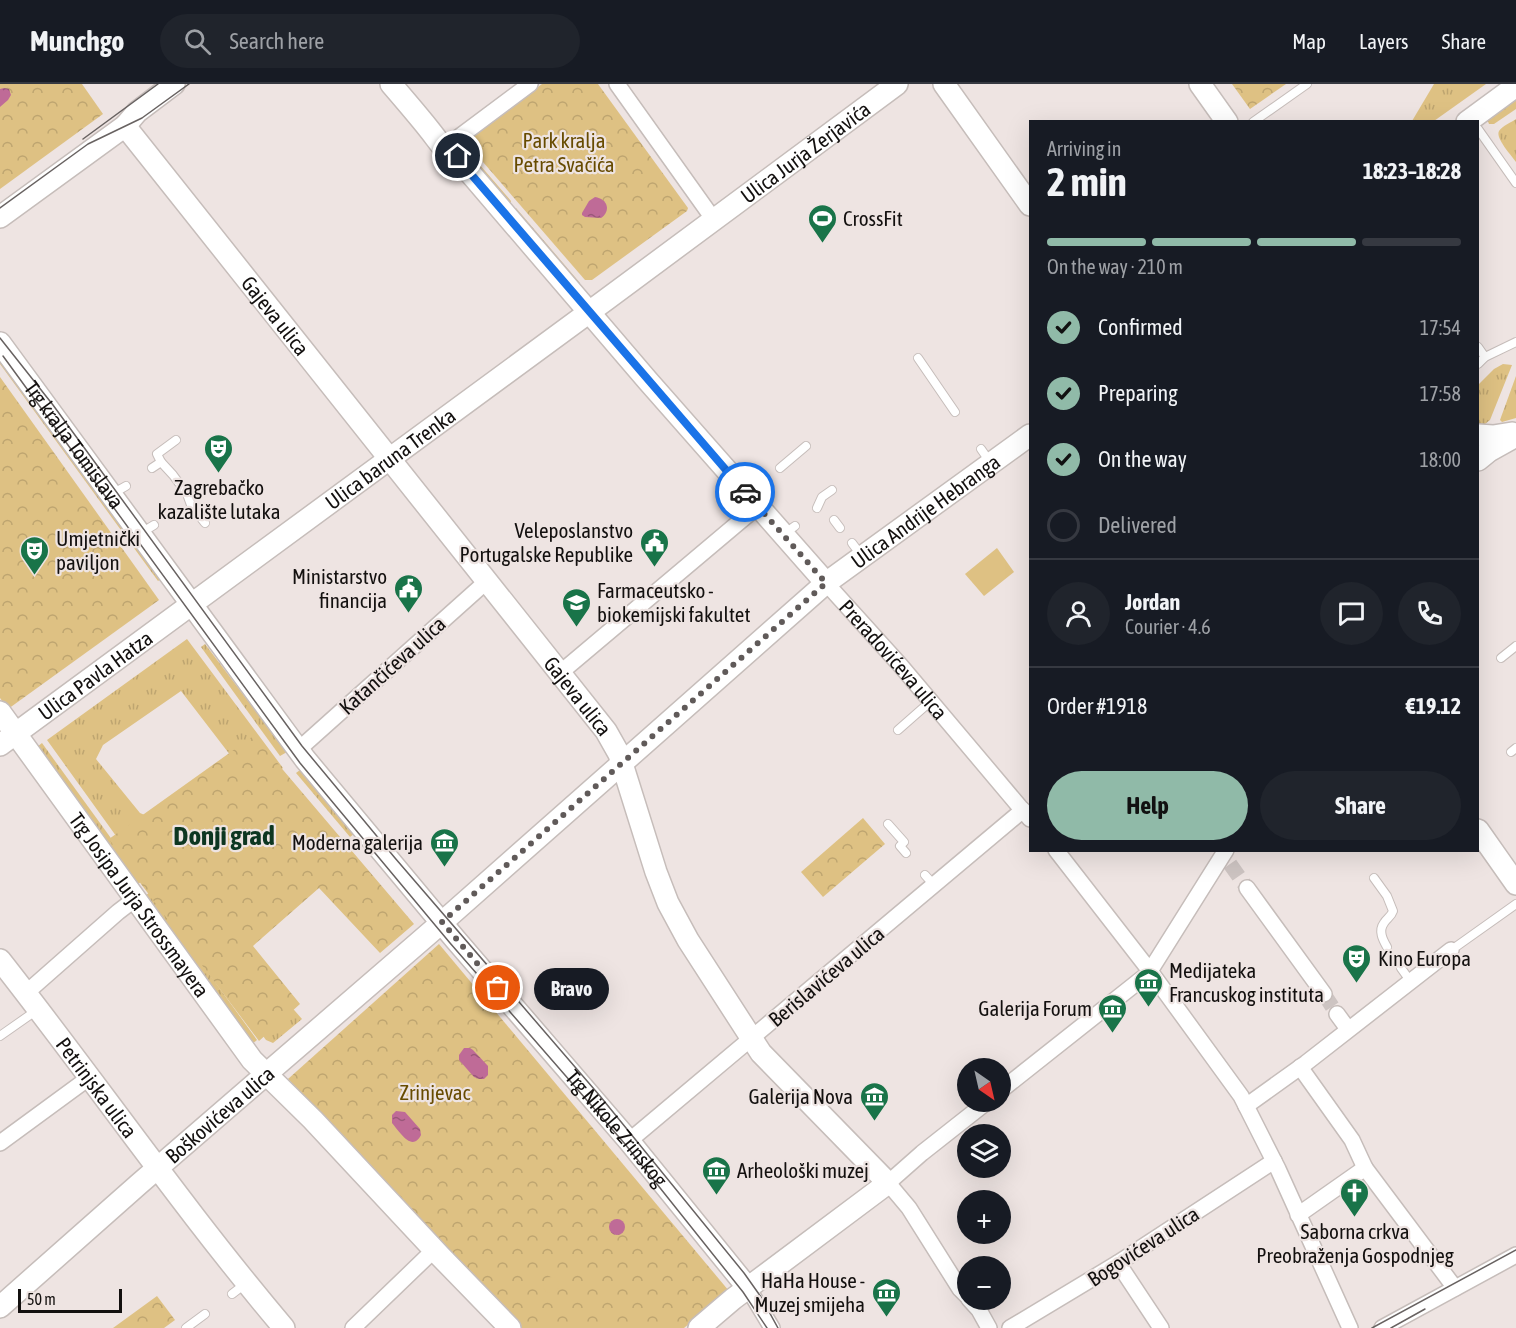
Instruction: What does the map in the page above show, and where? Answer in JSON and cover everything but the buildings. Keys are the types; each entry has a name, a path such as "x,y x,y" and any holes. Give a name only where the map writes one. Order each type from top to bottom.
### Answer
{"street":[{"path":"0,216 125,126 137,112 174,84"},
{"name":"Preradovićeva ulica","path":"391,84 448,154 464,166 589,313 754,495 789,530 826,583 901,666 1027,814"},
{"path":"431,131 442,138 459,137 531,84"},
{"path":"617,84 714,219"},
{"name":"Ulica Jurja Žerjavića","path":"589,313 897,84"},
{"path":"944,84 1029,204"},
{"path":"1200,84 1226,120"},
{"path":"1476,120 1516,86"},
{"name":"Gajeva ulica","path":"125,126 606,731 616,747 668,903 700,960 763,1056 888,1183 909,1208 957,1283"},
{"path":"459,137 457,150 464,166"},
{"name":"Ulica baruna Trenka","path":"191,604 589,313"},
{"name":"Trg kralja Tomislava","path":"0,344 147,529 191,604"},
{"path":"1479,435 1516,434"},
{"path":"1479,458 1516,434"},
{"name":"Ulica Andrije Hebranga","path":"442,922 826,583 857,550 986,456 1029,435"},
{"path":"560,673 754,495"},
{"name":"Katančićeva ulica","path":"298,750 487,581"},
{"path":"191,604 298,750 442,922"},
{"name":"Ulica Pavla Hatza","path":"8,739 191,604"},
{"path":"0,712 8,739"},
{"name":"Trg Josipa Jurja Strossmayera","path":"8,739 135,899 249,1056 267,1075"},
{"name":"Berislavićeva ulica","path":"629,1141 751,1039 930,880 1027,814"},
{"path":"1479,831 1516,884"},
{"path":"1058,852 1150,971 1243,1101 1274,1161 1350,1328"},
{"path":"1011,1082 1150,971 1227,856"},
{"path":"1247,888 1324,994"},
{"path":"32,1001 118,912 135,899"},
{"name":"Boškovićeva ulica","path":"0,1307 442,922"},
{"name":"Trg Nikole Zrinskog","path":"442,922 629,1141 748,1288"},
{"path":"1243,1101 1303,1065 1454,948"},
{"name":"Petrinjska ulica","path":"0,960 158,1169 239,1288 284,1328"},
{"path":"1337,1014 1348,1029"},
{"path":"1303,1065 1352,1140 1368,1172 1455,1288"},
{"path":"267,1075 313,1120 510,1328"},
{"path":"0,1143 90,1077"},
{"path":"699,1328 748,1288 888,1183 974,1112"},
{"name":"Bogovićeva ulica","path":"1010,1328 1118,1263 1274,1161"},
{"path":"1300,1220 1368,1172"},
{"path":"353,1328 434,1250"},
{"path":"1382,1328 1516,1255"},
{"path":"1118,1263 1161,1328"},
{"path":"748,1288 772,1328"},
{"name":"Gajeva ulica","path":"979,1310 989,1328"}],"lane":[{"path":"1256,120 1307,84"},
{"path":"1479,133 1516,183"},
{"path":"1479,363 1485,357 1516,342"},
{"path":"1479,348 1485,357"},
{"path":"918,358 955,412"},
{"path":"176,440 156,454 187,494 205,523"},
{"path":"780,468 806,446"},
{"path":"152,468 161,462"},
{"path":"817,508 822,497 832,490"},
{"path":"182,507 190,502"},
{"path":"834,520 840,528"},
{"path":"1501,658 1516,646"},
{"path":"898,730 931,701"},
{"path":"888,824 904,842 900,846 906,853"},
{"path":"1374,878 1387,896 1392,911 1384,922 1381,932 1387,947"},
{"path":"1454,948 1516,904"},
{"path":"1401,968 1412,982"},
{"path":"0,1036 32,1001"},
{"path":"186,1328 205,1314"}],"green space":[{"path":"0,84 82,84 103,114 0,189"},
{"name":"Park kralja Petra Svačića","path":"542,84 598,84 688,208 592,280 585,280 470,147 469,137"},
{"path":"1232,84 1286,84 1250,109"},
{"path":"1434,84 1486,84 1435,120 1413,120"},
{"path":"1516,99 1516,109 1494,124 1489,124 1487,119"},
{"path":"1516,119 1516,162 1498,134 1502,127"},
{"path":"466,149 511,201 510,207 463,150"},
{"path":"516,208 580,283 578,286 514,211"},
{"path":"0,355 162,578 158,581 0,364"},
{"path":"1503,364 1512,365 1490,420 1485,424 1479,423 1479,384 1494,369"},
{"path":"1516,376 1516,418 1502,422 1500,420"},
{"path":"0,377 159,600 8,709 0,698"},
{"path":"997,548 1014,572 984,596 965,574"},
{"path":"187,639 283,768 251,794 234,760 181,691 103,745 96,759 140,813 154,819 147,879 47,740"},
{"path":"205,644 287,752 280,756 201,647"},
{"path":"256,734 278,764 414,924 380,953 319,888 253,946 300,1004 259,1041 109,839"},
{"path":"42,743 142,881 137,885 37,747"},
{"path":"300,770 354,834 350,837 296,773"},
{"path":"863,818 885,844 823,897 801,872"},
{"path":"150,892 257,1040 252,1044 145,896"},
{"name":"Zrinjevac","path":"439,944 729,1291 684,1328 520,1328 288,1079"},
{"path":"217,975 288,1003 302,1019 273,1043 266,1040"},
{"path":"551,1277 557,1279 559,1285 557,1291 551,1293 545,1291 543,1285 545,1279"},
{"path":"157,1296 175,1320 164,1328 113,1328"}],"water":[{"path":"0,89 9,89 11,95 0,107"},
{"path":"595,197 603,200 607,206 606,212 601,218 585,217 582,213 589,201"},
{"path":"464,1048 473,1050 488,1066 488,1075 484,1079 474,1077 459,1060 459,1055"},
{"path":"396,1111 405,1112 420,1129 421,1135 414,1142 406,1139 392,1123 392,1115"},
{"path":"617,1219 623,1221 625,1227 623,1233 617,1235 611,1233 609,1227 611,1221"}],"tunnel":[{"path":"1230,864 1247,888"},
{"path":"1324,994 1337,1014"}],"tram line":[{"path":"83,139 158,84"},
{"path":"0,208 88,144 142,118 189,84"},
{"path":"0,338 53,405 302,746 600,1096 744,1273 761,1297 778,1328"},
{"path":"3,356 300,763 450,943 625,1144 743,1292 767,1328"},
{"path":"1372,1328 1516,1250"},
{"path":"1391,1328 1425,1309"}],"way so far":[{"path":"498,988 442,922 826,583 745,492"}],"place":[{"name":"CrossFit","path":"822,244"},
{"name":"Zagrebačko kazalište lutaka","path":"219,474"},
{"name":"Veleposlanstvo Portugalske Republike","path":"654,568"},
{"name":"Umjetnički paviljon","path":"35,576"},
{"name":"Ministarstvo financija","path":"408,614"},
{"name":"Farmaceutsko - biokemijski fakultet","path":"576,628"},
{"name":"Moderna galerija","path":"444,868"},
{"name":"Kino Europa","path":"1357,984"},
{"name":"Bravo","path":"498,988"},
{"name":"Medijateka Francuskog instituta","path":"1148,1008"},
{"name":"Galerija Forum","path":"1113,1034"},
{"name":"Galerija Nova","path":"874,1122"},
{"name":"Arheološki muzej","path":"716,1196"},
{"name":"Saborna crkva Preobraženja Gospodnjeg","path":"1355,1218"},
{"name":"HaHa House - Muzej smijeha","path":"886,1318"}],"district":[{"name":"Donji grad","path":"224,835"}],"route":[{"path":"458,156 571,292 745,492"}]}
